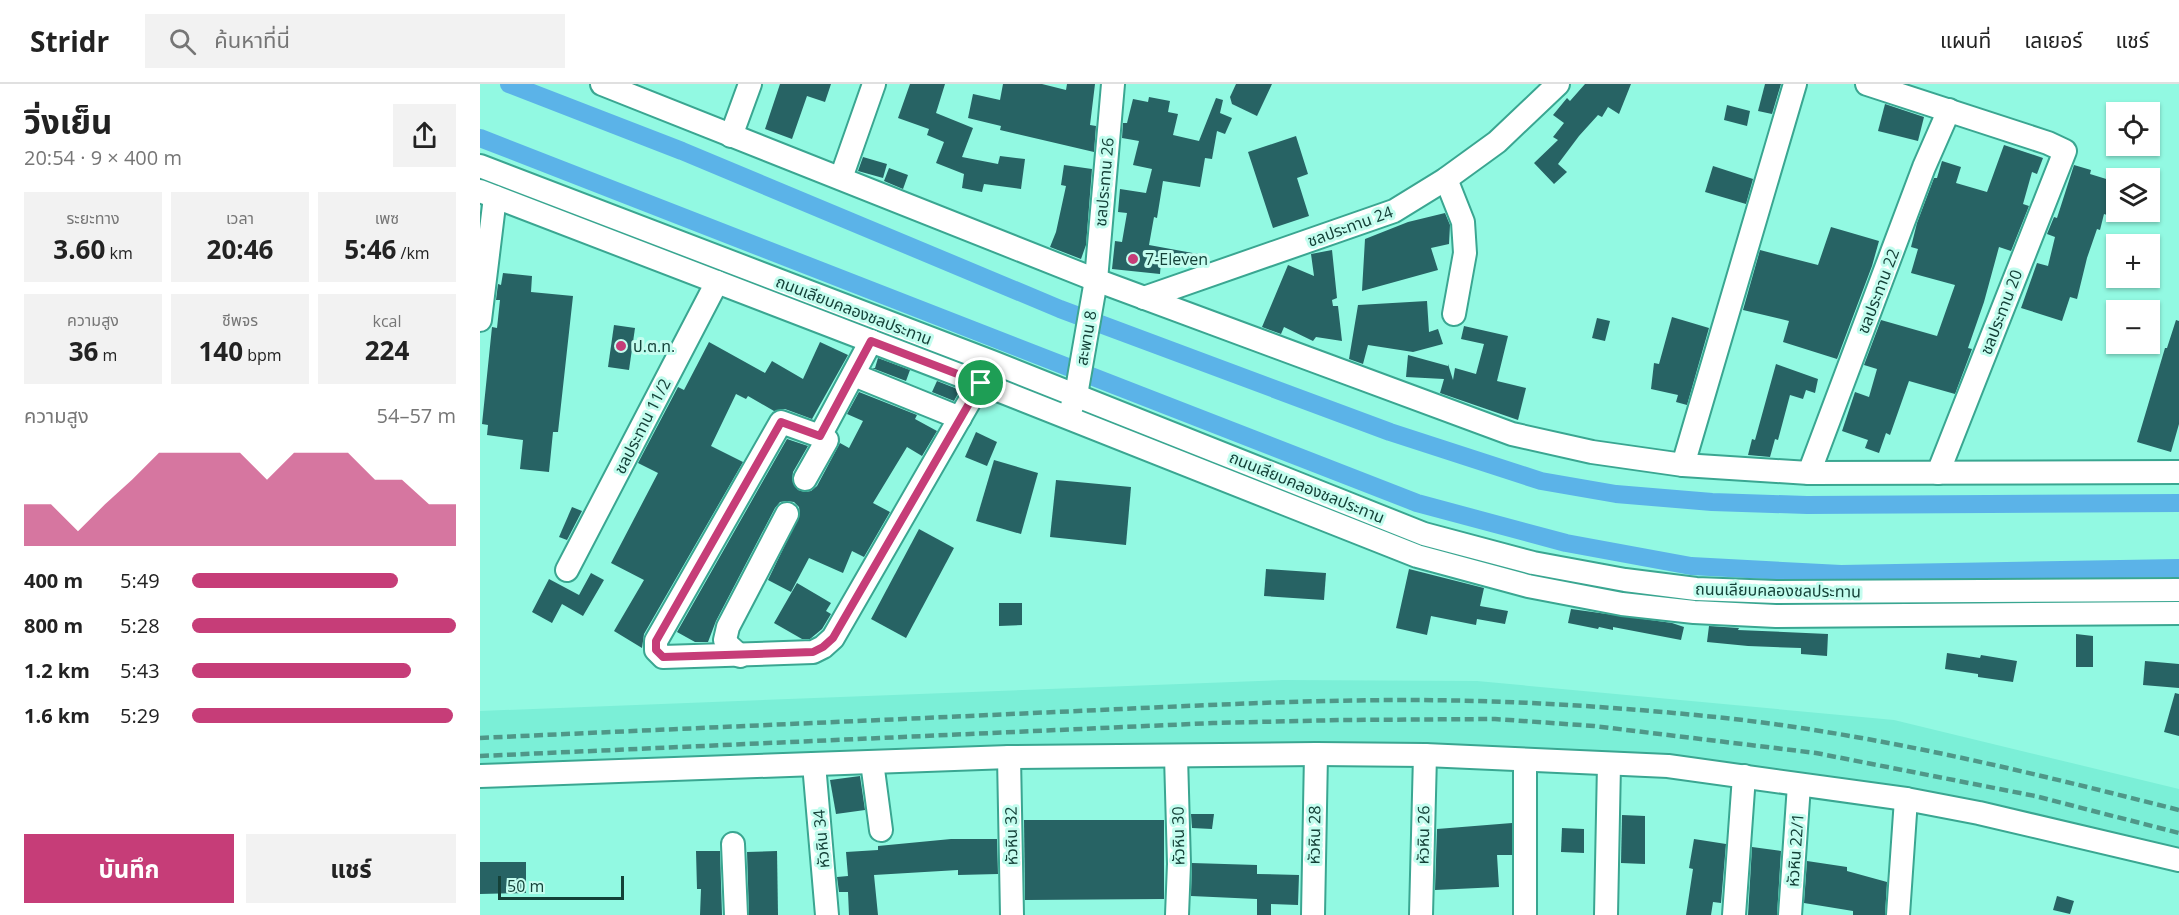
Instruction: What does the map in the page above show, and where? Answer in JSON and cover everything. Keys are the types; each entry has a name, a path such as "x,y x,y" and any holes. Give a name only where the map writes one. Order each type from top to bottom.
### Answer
{"street":[{"path":"602,84 1096,280 1512,434 1592,452 1683,465 1809,473 2178,469"},
{"path":"730,136 750,84"},
{"path":"841,178 874,84"},
{"name":"ชลประทาน 26","path":"1096,280 1113,84"},
{"path":"1683,465 1795,84"},
{"path":"1867,84 1948,110"},
{"name":"ชลประทาน 24","path":"1144,298 1394,211 1446,179 1497,142 1545,88"},
{"name":"ชลประทาน 20","path":"1938,473 2065,151 2049,143 1948,110"},
{"name":"ชลประทาน 22","path":"1809,473 1924,167 1948,110"},
{"name":"ถนนเลียบคลองชลประทาน","path":"480,166 1076,395 1424,534 1533,563 1625,580 1696,589 1776,592 2179,590"},
{"path":"1446,179 1462,222 1465,253 1454,314"},
{"path":"480,317 488,194"},
{"name":"ถนนเลียบคลองชลประทาน","path":"488,194 981,383 1417,556 1528,586 1622,604 1694,612 1776,616 2179,613"},
{"name":"สะพาน 8","path":"1069,418 1076,395 1096,280"},
{"name":"ชลประทาน 11/2","path":"567,570 717,282"},
{"path":"820,436 871,341"},
{"path":"854,375 960,418"},
{"path":"805,479 827,440 781,422 656,641 656,650 663,657 813,652 823,647 833,638 981,383"},
{"path":"740,656 725,640 728,627 787,514"},
{"path":"480,776 1009,757 1316,754 1425,755 1668,766 1906,799 1979,813 2179,860"},
{"name":"หัวหิน 28","path":"1313,915 1316,754"},
{"name":"หัวหิน 26","path":"1421,915 1425,755"},
{"name":"หัวหิน 30","path":"1176,756 1179,864 1177,915"},
{"name":"หัวหิน 32","path":"1009,757 1012,915"},
{"path":"1525,761 1526,915"},
{"path":"872,762 881,830"},
{"name":"หัวหิน 34","path":"814,764 827,915"},
{"path":"1606,915 1610,764"},
{"path":"1734,915 1744,776"},
{"name":"หัวหิน 22/1","path":"1790,915 1799,785"},
{"path":"1898,915 1906,799"},
{"path":"733,844 736,915"}],"shaded area":[{"path":"1283,680 1477,681 1894,720 2179,789 2179,852 1912,788 1662,758 480,771 480,711"}],"building":[{"path":"780,84 831,84 825,102 807,96 792,139 765,129"},
{"path":"910,84 945,84 936,113 973,128 962,157 998,164 1000,156 1025,159 1021,189 984,184 982,192 962,188 964,174 936,163 944,142 927,135 929,129 898,118"},
{"path":"1003,84 1042,84 1066,90 1067,84 1095,84 1090,125 1096,126 1094,152 1000,130 1001,126 968,118 973,94 1000,100"},
{"path":"1236,84 1272,84 1257,116 1232,104 1230,97"},
{"path":"1585,84 1631,84 1619,114 1608,107 1602,117 1598,115 1579,136 1558,164 1567,172 1554,184 1534,163 1558,140 1553,137 1564,123 1553,115 1567,98 1570,101"},
{"path":"1765,84 1781,84 1772,114 1758,111"},
{"path":"1149,97 1170,101 1168,112 1178,114 1173,135 1199,141 1216,98 1223,100 1220,113 1232,118 1225,134 1217,131 1212,159 1205,158 1200,187 1163,181 1157,218 1154,217 1149,245 1209,256 1208,261 1195,266 1161,261 1160,274 1112,269 1115,241 1122,242 1127,213 1118,212 1120,189 1146,193 1152,169 1133,165 1139,141 1122,138 1123,123 1127,123 1133,99 1148,102"},
{"path":"1885,104 1924,117 1918,141 1878,131"},
{"path":"1727,105 1750,111 1747,126 1724,120"},
{"path":"1296,136 1308,174 1297,178 1309,216 1273,228 1248,152"},
{"path":"2004,145 2043,158 2037,174 2032,172 2023,204 2029,206 2011,251 1999,247 1968,348 1972,349 1955,394 1909,381 1890,435 1886,433 1879,453 1865,448 1868,440 1842,431 1855,392 1869,397 1877,369 1864,365 1881,320 1937,336 1955,285 1911,273 1918,249 1911,247 1917,223 1934,178 1937,178 1942,161 1961,167 1956,183 1987,192"},
{"path":"863,157 887,164 883,178 858,171"},
{"path":"1064,165 1092,169 1086,245 1081,259 1050,247 1056,232 1066,186 1061,185"},
{"path":"2074,165 2091,170 2090,174 2106,179 2106,215 2104,214 2100,230 2097,229 2087,258 2077,299 2070,297 2062,321 2021,308 2037,263 2048,266 2055,237 2047,234 2054,217 2057,218"},
{"path":"1713,166 1753,179 1746,204 1705,192"},
{"path":"889,168 908,175 903,189 884,181"},
{"path":"1445,213 1450,225 1449,244 1431,248 1438,270 1362,291 1365,239 1408,222"},
{"path":"1831,227 1879,241 1837,359 1783,342 1789,321 1743,310 1760,250 1818,265"},
{"path":"1332,250 1337,298 1332,300 1333,306 1338,306 1342,341 1316,337 1313,341 1284,327 1281,334 1262,327 1288,265 1314,276 1311,254"},
{"path":"503,273 532,276 531,292 573,296 558,432 553,432 549,472 520,469 523,440 487,435 488,425 482,424 492,327 497,328 500,300 496,300 498,284 501,285"},
{"path":"1427,301 1429,332 1438,329 1443,344 1413,352 1368,345 1363,364 1349,359 1358,305"},
{"path":"1672,317 1709,328 1687,405 1676,402 1678,395 1651,389 1654,363 1659,364"},
{"path":"1597,318 1610,321 1605,341 1592,338"},
{"path":"2176,320 2179,321 2179,424 2171,452 2137,442 2165,348 2167,348"},
{"path":"614,325 635,328 629,370 608,367"},
{"path":"1464,326 1508,336 1497,381 1526,388 1518,420 1440,393 1444,379 1406,377 1408,355 1448,366 1448,364 1453,380 1455,368 1476,374 1484,344 1461,339"},
{"path":"709,342 765,373 772,361 803,379 820,342 848,355 812,419 785,409 774,411 748,396 746,399 736,394 711,446 743,462 644,634 642,648 614,631 644,580 611,563 658,473 638,463 678,387 684,390"},
{"path":"878,358 910,370 906,381 872,368 875,368"},
{"path":"1776,364 1818,379 1815,393 1806,390 1803,399 1790,395 1778,440 1775,439 1770,457 1748,455 1752,439 1755,440"},
{"path":"937,381 960,390 954,401 932,392"},
{"path":"859,392 917,415 915,419 937,431 922,456 907,447 873,503 890,512 864,557 852,551 843,573 809,558 791,592 768,580 800,514 799,507 794,502 780,502 716,621 708,642 695,642 677,632 787,439 808,446 793,472 792,480 798,490 811,491 817,486 840,443 849,448 863,421 847,414"},
{"path":"976,432 997,442 987,466 965,457"},
{"path":"994,460 1038,473 1021,534 976,521"},
{"path":"1056,480 1131,487 1126,545 1050,537"},
{"path":"572,507 582,511 567,540 559,537"},
{"path":"919,529 954,548 906,638 871,619"},
{"path":"1266,569 1326,573 1324,600 1264,596"},
{"path":"1409,569 1484,588 1480,606 1508,611 1505,624 1477,619 1476,625 1431,616 1427,635 1396,628"},
{"path":"591,573 604,580 583,616 562,604 552,623 532,612 549,579 579,595"},
{"path":"797,583 831,603 826,611 831,614 822,629 810,639 802,639 774,623"},
{"path":"999,603 1022,603 1022,625 999,626"},
{"path":"1571,609 1672,623 1684,627 1681,640 1613,627 1613,630 1599,627 1598,629 1568,623"},
{"path":"1709,626 1739,628 1738,630 1828,634 1827,656 1801,654 1801,648 1707,642"},
{"path":"2076,634 2093,636 2093,667 2076,667"},
{"path":"1947,653 1980,658 1981,655 2017,661 2013,682 1945,669"},
{"path":"2145,661 2179,664 2179,688 2143,685"},
{"path":"2175,693 2179,694 2179,736 2164,732"},
{"path":"860,776 865,810 836,814 830,780"},
{"path":"1191,814 1214,814 1212,829 1192,828"},
{"path":"1622,815 1645,816 1645,864 1621,863"},
{"path":"1024,820 1164,820 1164,899 1025,900"},
{"path":"1512,823 1512,855 1497,855 1499,887 1435,890 1437,829"},
{"path":"1562,828 1584,829 1584,853 1561,852"},
{"path":"951,839 997,839 998,874 958,875 958,870 874,875 878,915 849,915 848,892 839,892 837,877 848,876 846,852 878,850 878,846"},
{"path":"1694,839 1726,844 1721,903 1713,902 1711,915 1686,915 1693,869 1689,868"},
{"path":"1752,847 1781,851 1777,915 1748,915"},
{"path":"696,851 720,851 722,915 700,915 701,889 697,889"},
{"path":"777,851 778,915 749,915 747,852"},
{"path":"1807,861 1847,867 1847,871 1887,882 1885,915 1853,915 1853,911 1804,903"},
{"path":"480,862 526,862 526,893 480,894"},
{"path":"1192,863 1257,865 1257,874 1299,875 1298,905 1271,904 1271,915 1257,915 1257,899 1191,896"},
{"path":"2057,896 2074,901 2070,914 2053,910"}],"waterway":[{"path":"509,84 682,151 1060,309 1390,432 1541,481 1616,494 1712,502 1807,505 2179,503"},
{"path":"480,138 1417,503 1566,543 1691,566 1841,574 2179,568"}],"railway":[{"path":"480,738 1275,702 1447,700 1527,703 1606,707 1725,718 1840,734 1954,756 2179,810"},
{"path":"480,756 1213,723 1495,719 1594,726 1816,753 2035,796 2179,833"}],"place":[{"name":"7-Eleven","path":"1133,259"},
{"name":"ป.ต.ท.","path":"621,346"}],"route":[{"path":"871,341 981,383 833,638 823,647 813,652 740,656 663,657 656,650 656,641 781,422 820,436 871,341"}]}
